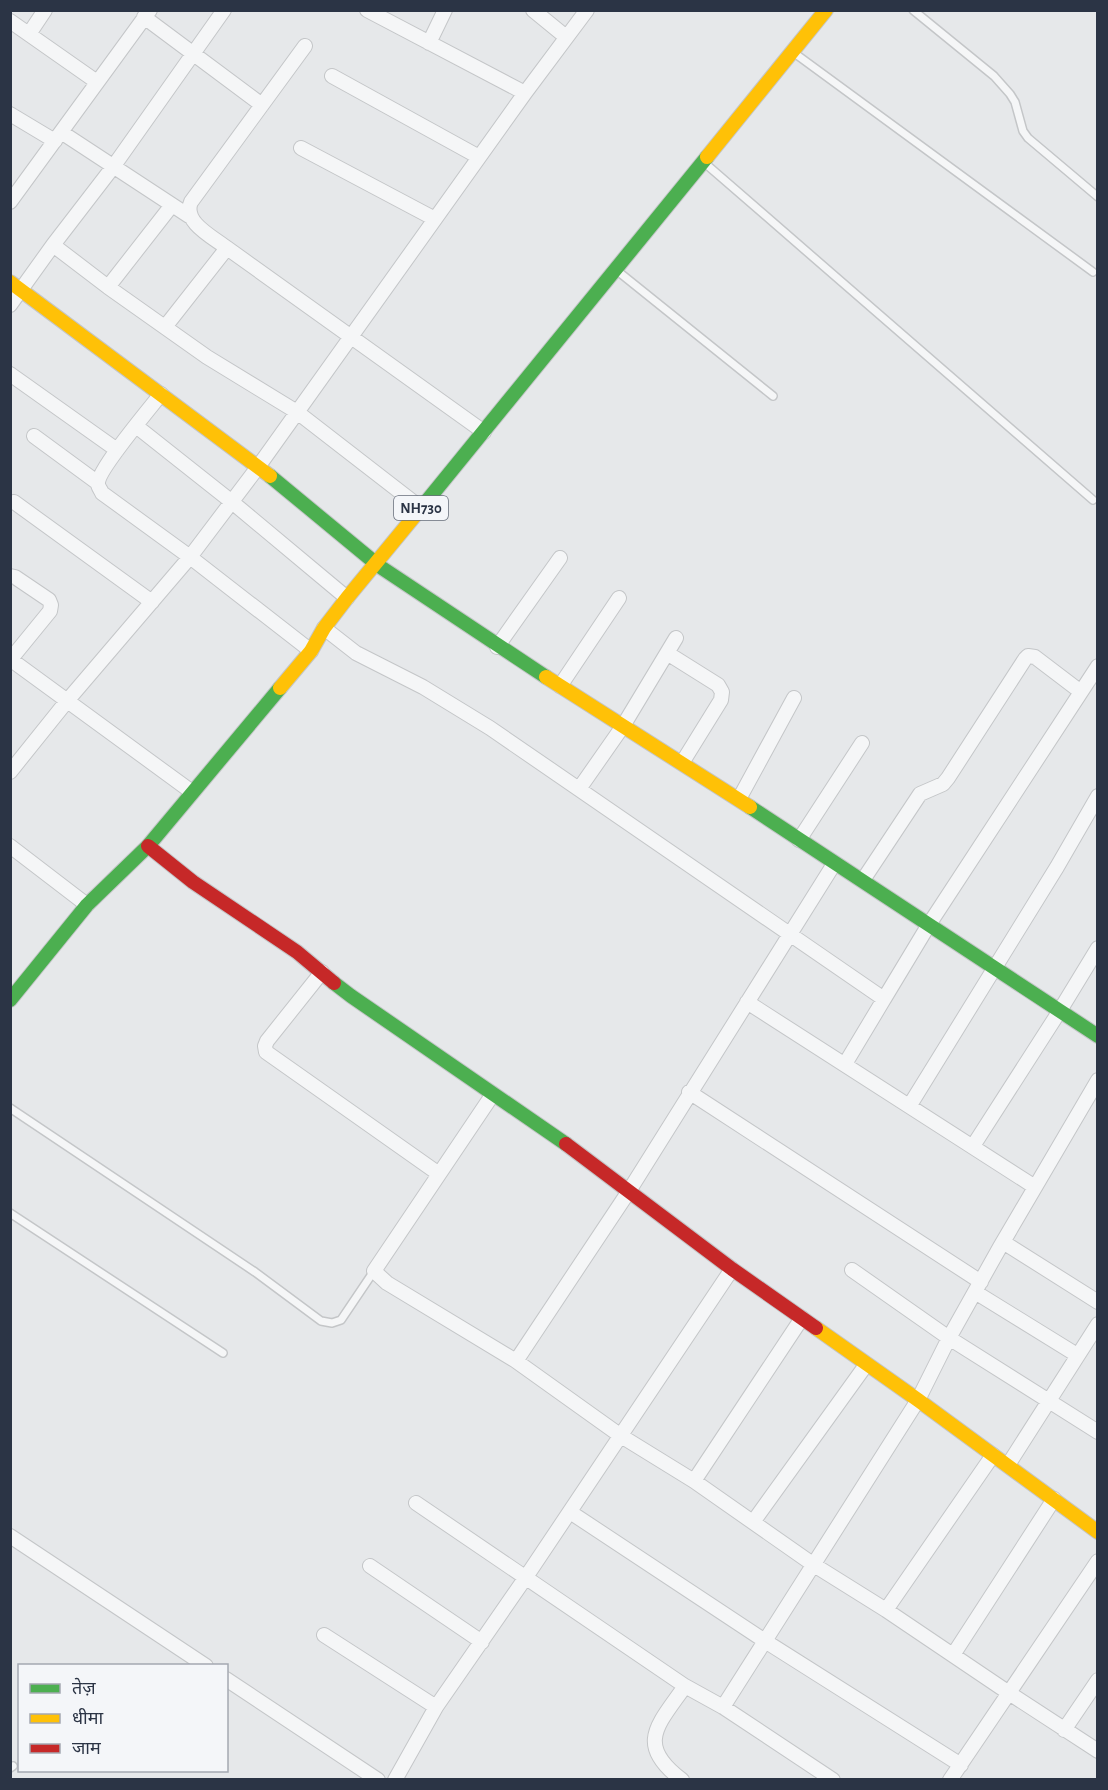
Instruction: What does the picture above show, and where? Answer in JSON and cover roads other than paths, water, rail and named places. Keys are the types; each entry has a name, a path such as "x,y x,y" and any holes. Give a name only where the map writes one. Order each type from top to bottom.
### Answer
{"main road":[{"name":"NH730","path":"10,1000 87,905 148,846 311,651 324,628 347,597 484,432 826,10"},
{"path":"16,286 258,467 376,564 497,647 739,799 994,970 1098,1036"},
{"path":"148,846 193,882 272,934 351,996 570,1147 732,1269 918,1400 1098,1532"}],"street":[{"path":"29,34 45,10"},
{"path":"10,305 16,286 53,245 113,167 224,10"},
{"path":"367,10 525,93"},
{"path":"429,43 445,10"},
{"path":"532,10 566,37"},
{"path":"10,772 67,701 190,557 232,502 587,10"},
{"path":"10,202 147,14 194,55 262,105"},
{"path":"10,21 97,82"},
{"path":"189,216 187,209 191,202 305,46"},
{"path":"332,76 479,157"},
{"path":"10,114 113,167 189,216 227,248 484,432"},
{"path":"301,148 435,219"},
{"path":"108,287 172,205"},
{"path":"53,245 207,357 297,412 421,508"},
{"path":"165,327 227,248"},
{"path":"10,374 117,450"},
{"path":"98,483 117,450 161,394"},
{"path":"136,426 347,597"},
{"path":"34,436 98,483 102,493 190,557 311,651"},
{"path":"14,502 152,602"},
{"path":"497,647 560,558"},
{"path":"10,576 49,600 51,605 50,611 11,660 192,792"},
{"path":"560,686 619,598"},
{"path":"324,628 356,653 423,687 490,728 884,999"},
{"path":"579,789 623,726 676,638"},
{"path":"667,653 718,685 722,692 721,700 682,763"},
{"path":"863,880 920,794 943,784 1025,658 1035,657 1081,692"},
{"path":"845,1064 928,926 1098,666"},
{"path":"739,799 794,698"},
{"path":"799,840 862,743"},
{"path":"910,1105 1098,796"},
{"path":"10,846 87,905"},
{"path":"516,1361 629,1191 834,864"},
{"path":"973,1146 1098,948"},
{"path":"322,972 267,1041 266,1052 439,1174"},
{"path":"747,1002 1035,1187"},
{"path":"723,1707 918,1400 949,1338 1003,1242 1098,1080"},
{"path":"689,1092 1077,1355"},
{"path":"493,1094 374,1272 387,1283 516,1361 621,1436 694,1481 814,1565 886,1610 1098,1751"},
{"path":"1003,1242 1098,1302"},
{"path":"395,1779 436,1707 570,1512 732,1269"},
{"path":"852,1270 949,1338 1098,1432"},
{"path":"694,1481 802,1318"},
{"path":"1008,1465 1098,1324"},
{"path":"753,1522 866,1365"},
{"path":"886,1610 993,1455"},
{"path":"953,1655 1054,1499"},
{"path":"416,1503 685,1686 723,1707 833,1779"},
{"path":"570,1512 765,1641 961,1765"},
{"path":"10,1536 204,1664"},
{"path":"950,1779 1098,1561"},
{"path":"370,1566 482,1642"},
{"path":"324,1635 436,1707"},
{"path":"228,1680 378,1779"},
{"path":"1064,1730 1098,1680"},
{"path":"678,1778 660,1758 654,1740 656,1728 685,1686"}],"lane":[{"path":"913,10 994,76 1016,102 1023,131 1028,138 1098,197"},
{"path":"792,52 1092,272"},
{"path":"703,161 1093,500"},
{"path":"616,270 773,396"},
{"path":"10,1108 255,1272 321,1321 332,1323 341,1320 374,1272"},
{"path":"10,1213 223,1353"}]}
